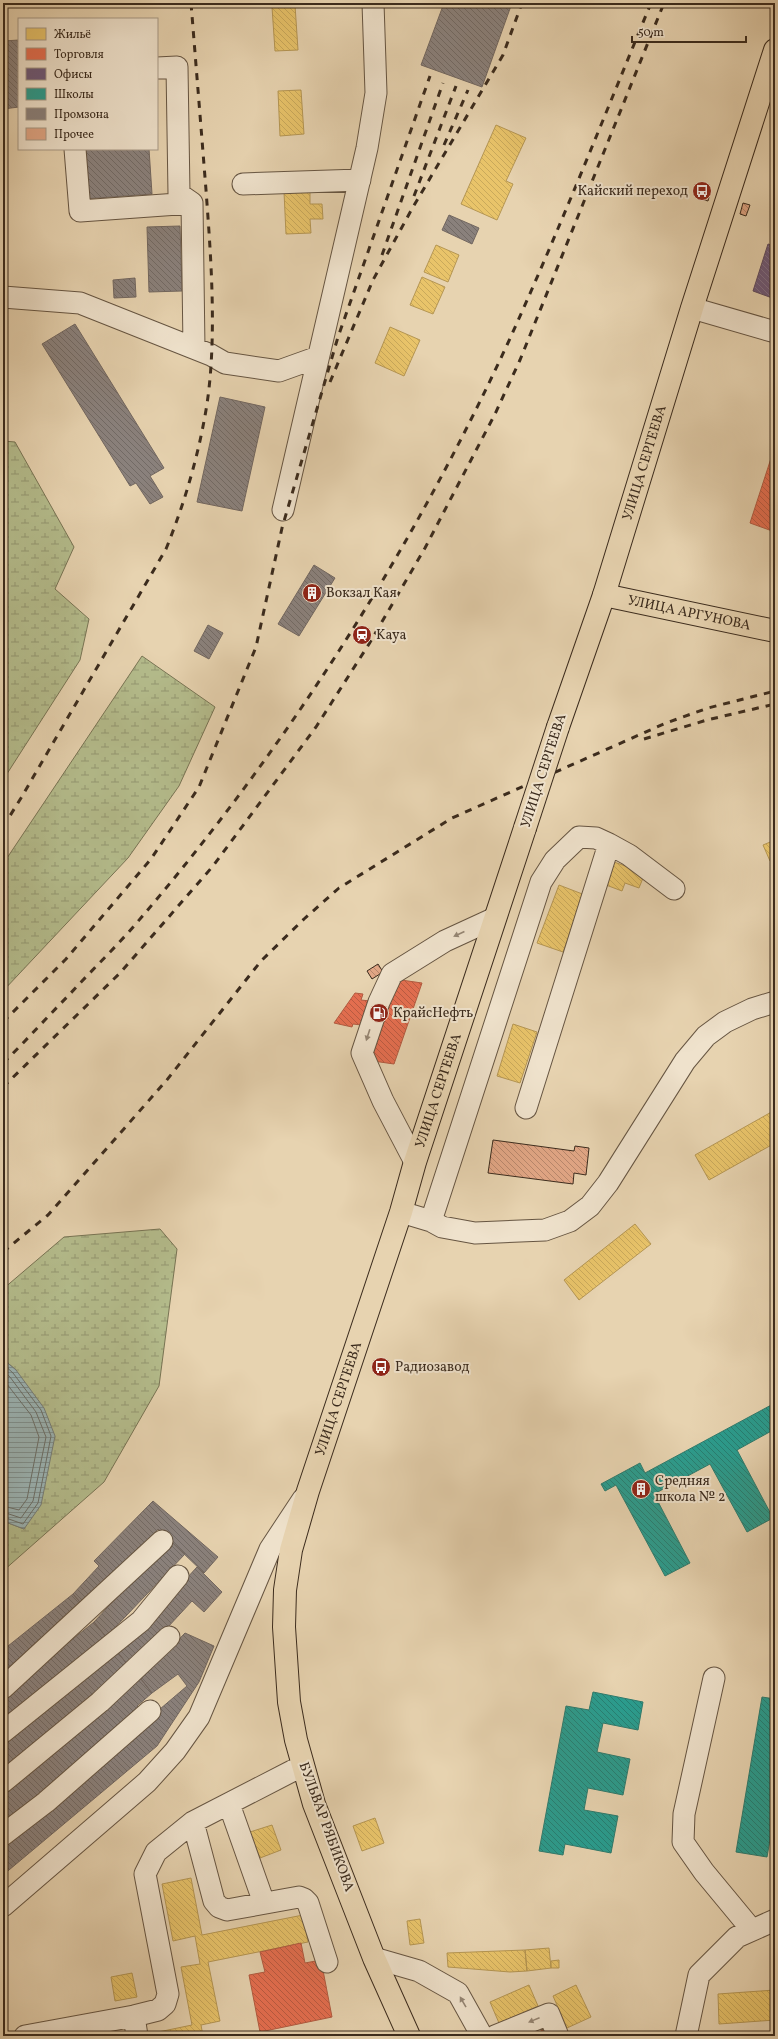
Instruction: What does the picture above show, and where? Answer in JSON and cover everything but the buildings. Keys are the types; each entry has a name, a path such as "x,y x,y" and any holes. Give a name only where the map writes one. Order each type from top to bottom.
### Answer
{"main road":[{"name":"УЛИЦА СЕРГЕЕВА","path":"308,1491 401,1212 415,1162 558,727 604,595 692,308 775,50"},
{"name":"УЛИЦА АРГУНОВА","path":"604,595 775,631"},
{"name":"БУЛЬВАР РЯБИКОВА","path":"308,1491 291,1550 285,1590 284,1627 289,1702 303,1768 314,1804 374,1958 409,2036"}],"street":[{"path":"283,510 367,148 376,93 373,3"},
{"path":"158,68 177,67 179,194 192,203"},
{"path":"74,150 80,211 192,203"},
{"path":"243,184 360,180"},
{"path":"192,203 194,348"},
{"path":"3,297 80,303 194,348 225,363 279,371 318,357"},
{"path":"692,308 775,332"},
{"path":"431,1221 541,882 555,860 579,837 596,838 629,854 674,889"},
{"path":"526,1108 609,844"},
{"path":"415,1162 383,1101 362,1053 380,1002 392,974 445,941 495,918"},
{"path":"401,1212 431,1221 442,1227 475,1233 545,1230 570,1221 590,1206 608,1183 685,1061 706,1036 725,1022 752,1009 775,1002"},
{"path":"3,1906 147,1782 175,1751 199,1717 270,1549 308,1491"},
{"path":"3,1688 162,1541"},
{"path":"3,1732 141,1621 178,1576"},
{"path":"3,1782 100,1702 169,1637"},
{"path":"714,1678 684,1814 683,1842 704,1872 752,1930"},
{"path":"3,1835 46,1802 150,1711"},
{"path":"26,2036 136,2026 165,2004 168,1994 145,1874 156,1852 193,1822 292,1772 303,1768"},
{"path":"228,1804 264,1903"},
{"path":"193,1822 214,1901 220,1907 227,1910 299,1897 304,1899 308,1903 327,1962"},
{"path":"686,2036 699,1975 737,1938 775,1920"},
{"path":"374,1958 419,1971 458,1992 482,2036"},
{"path":"494,2036 549,2014 558,2036"}],"green space":[{"path":"3,441 15,442 74,547 55,589 89,619 80,660 3,780"},
{"path":"142,656 215,707 179,786 128,858 3,991 3,864"},
{"path":"160,1229 177,1249 159,1386 104,1482 3,1571 3,1521 24,1529 16,1370 3,1359 3,1289 64,1237"}],"water":[{"path":"3,1359 16,1370 44,1408 55,1436 41,1505 24,1529 3,1521"}],"railway":[{"path":"3,827 166,549 179,514 196,459 207,404 210,378 212,351 212,297 208,216 191,3"},
{"path":"330,382 373,280 413,207 503,55 522,3"},
{"path":"3,1063 126,935 189,860 242,791 292,721 340,649 386,575 429,499 469,423 507,345 563,218 651,3"},
{"path":"3,1087 120,973 213,866 316,727 369,644 425,548 495,414 520,360 664,3"},
{"path":"3,1022 66,959 151,859 199,787 256,647 282,528 338,337 430,76"},
{"path":"382,255 443,83"},
{"path":"414,196 456,86"},
{"path":"444,145 468,90"},
{"path":"3,1252 48,1215 166,1081 261,961 304,919 339,888 452,818 666,723 708,708 775,691"},
{"path":"644,739 707,720 775,704"}],"place":[{"name":"Кайский переход","path":"702,191"},
{"name":"Вокзал Кая","path":"312,593"},
{"name":"Kaya","path":"362,635"},
{"name":"КрайсНефть","path":"379,1013"},
{"name":"Радиозавод","path":"381,1367"},
{"name":"Средняя школа № 2","path":"641,1489"}]}
